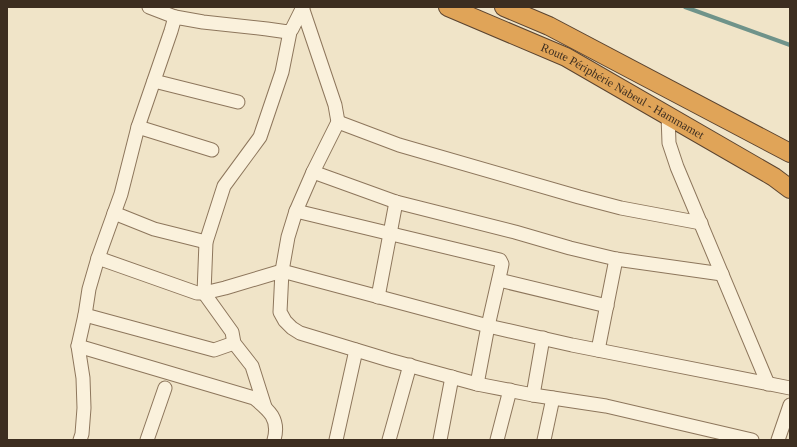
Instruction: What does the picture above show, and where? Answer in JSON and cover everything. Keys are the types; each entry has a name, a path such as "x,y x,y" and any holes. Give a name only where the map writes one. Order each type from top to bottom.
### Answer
{"highway":[{"name":"Route Périphérie Nabeul - Hammamet","path":"448,7 566,57 774,177 790,189"},
{"name":"Route Périphérie Nabeul - Hammamet","path":"504,7 548,26 790,153"}],"street":[{"path":"149,7 175,17 203,22 289,32"},
{"path":"264,407 252,366 234,343 232,332 204,294 206,242 224,186 260,137 282,72 289,32 303,8"},
{"path":"303,8 335,105 338,122 313,172 296,211 288,237 282,271 280,312 292,328 300,333 356,350 477,384 533,395 606,406 752,440"},
{"path":"80,440 82,434 84,408 83,378 78,346 89,289 98,258 121,194 138,127 175,17"},
{"path":"154,81 238,102"},
{"path":"668,115 668,143 679,173 768,384"},
{"path":"338,122 399,145 579,197 621,208 701,223"},
{"path":"138,127 212,150"},
{"path":"313,172 396,202 515,232 570,248 616,259 722,274"},
{"path":"378,296 396,202"},
{"path":"296,211 500,260 502,264 477,384"},
{"path":"114,213 154,228 206,242"},
{"path":"98,258 183,289 204,294 282,271 488,326 598,350 790,388"},
{"path":"598,350 616,259"},
{"path":"499,280 607,306"},
{"path":"85,315 214,350 234,343"},
{"path":"533,395 543,338"},
{"path":"78,346 254,398 272,417 278,437"},
{"path":"336,440 356,350"},
{"path":"389,440 410,365"},
{"path":"440,440 452,377"},
{"path":"147,440 165,388"},
{"path":"497,440 510,390"},
{"path":"544,440 553,398"},
{"path":"778,440 790,405"}],"waterway":[{"path":"685,7 790,45"}]}
